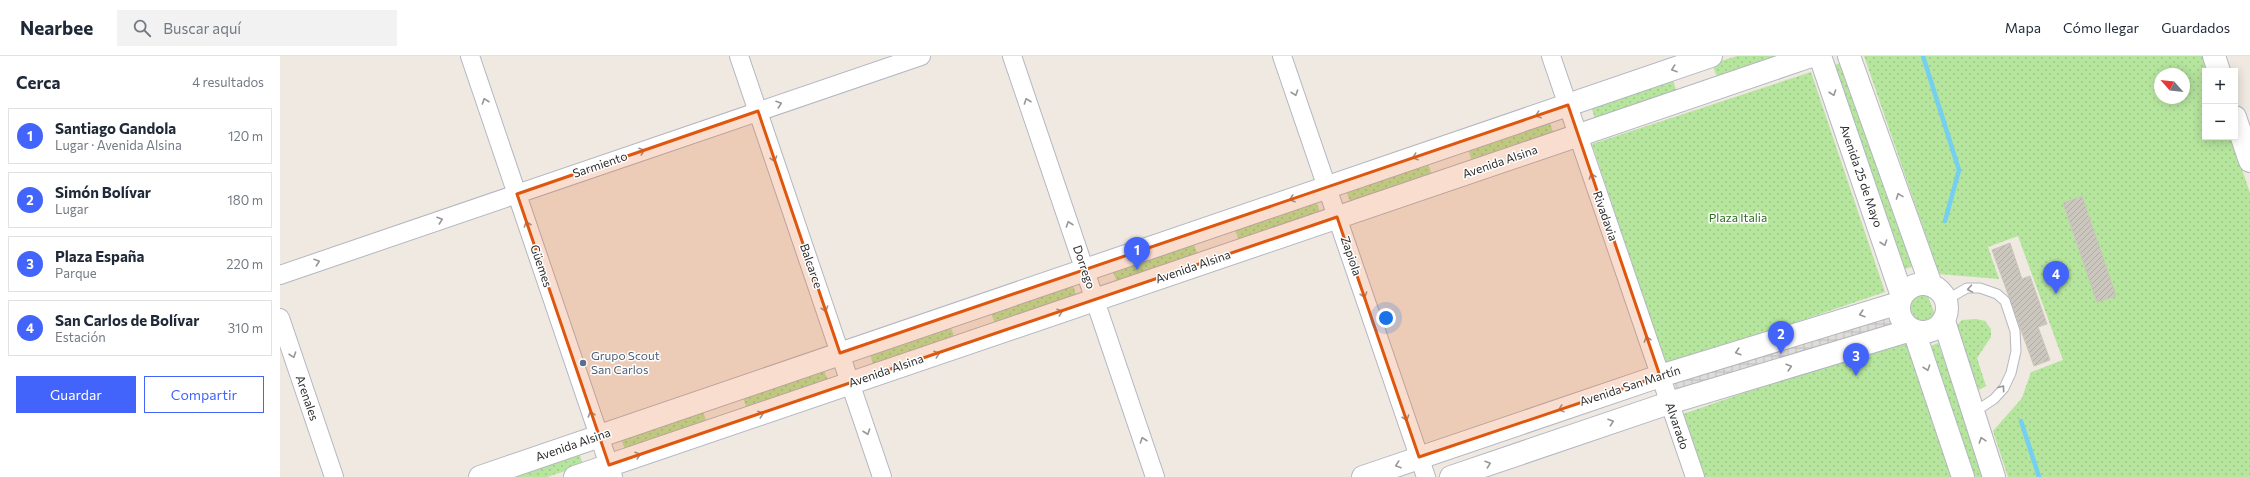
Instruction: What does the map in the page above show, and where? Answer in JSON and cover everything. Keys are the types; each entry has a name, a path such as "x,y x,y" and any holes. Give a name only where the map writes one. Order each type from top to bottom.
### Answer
{"street":[{"name":"Güemes","path":"470,56 611,471"},
{"name":"Balcarce","path":"739,56 882,477"},
{"name":"Sarmiento","path":"280,275 921,56"},
{"name":"Dorrego","path":"1012,56 1155,477"},
{"name":"Zapiola","path":"1282,56 1423,467"},
{"name":"Rivadavia","path":"1551,56 1660,376"},
{"name":"Avenida Alsina","path":"480,477 1711,56"},
{"name":"Avenida Alsina","path":"575,477 611,471 850,383 1811,56"},
{"name":"Avenida 25 de Mayo","path":"1820,56 1900,299"},
{"path":"1849,56 1939,292 1947,314 1944,321 1936,329 1925,333 1912,330 1906,326 1899,315 1900,299 1910,288 1920,284 1939,292"},
{"path":"2214,56 2218,68"},
{"path":"2238,127 2250,161"},
{"name":"Avenida San Martín","path":"1362,477 1423,467 1660,376 1900,299"},
{"name":"Arenales","path":"280,318 334,477"},
{"path":"1944,321 1994,477"},
{"path":"1451,477 1669,403 1912,330"},
{"path":"1912,330 1963,477"},
{"name":"Alvarado","path":"1660,376 1695,477"}],"lane":[{"path":"1939,292 1967,288 1980,288 1997,294 2005,301 2015,331 2016,351 2011,373 2004,388 1994,399 1973,412"}],"highlighted area":[{"path":"1568,105 1660,376 1419,457 1337,217 609,465 517,194 758,111 840,353"}],"green space":[{"path":"1737,56 1780,56 1717,77 1712,64"},
{"path":"1864,56 2203,56 2207,68 2202,68 2202,140 2232,140 2250,193 2250,477 2008,477 1993,431 2022,398 2031,372 2063,360 2018,236 1988,247 1999,279 1939,274"},
{"path":"1843,62 1915,266 1905,269 1832,66"},
{"name":"Plaza Italia","path":"1811,72 1885,292 1666,366 1592,144"},
{"path":"1672,78 1677,92 1595,119 1591,106"},
{"path":"1549,121 1554,134 1472,162 1468,149"},
{"path":"1428,163 1432,176 1351,204 1346,191"},
{"path":"1316,200 1320,213 1239,240 1234,228"},
{"path":"1193,242 1198,255 1117,282 1112,269"},
{"path":"1073,285 1077,298 996,326 991,313"},
{"path":"1927,293 1935,315 1932,321 1918,319 1913,315 1911,310 1911,304 1914,299 1919,295"},
{"path":"1976,319 1985,321 1991,329 1991,337 1977,358 1986,386 1979,390 1955,327 1962,320"},
{"path":"951,327 955,340 874,368 870,354"},
{"path":"1904,337 1955,477 1704,477 1683,414"},
{"path":"1938,343 1986,477 1974,477 1928,347"},
{"path":"824,370 829,383 747,410 743,397"},
{"path":"703,411 707,424 626,452 621,439"},
{"path":"579,452 583,465 547,477 505,477"}],"shaded area":[{"path":"1887,312 1892,328 1678,394 1673,379"}],"building":[{"path":"2082,196 2116,296 2097,302 2063,203"},
{"path":"2010,243 2022,279 2030,276 2047,324 2038,327 2050,360 2034,366 1992,250"}],"waterway":[{"path":"1923,56 1959,170 1945,221"},
{"path":"2021,421 2039,477"}],"place":[{"name":"Santiago Gandola","path":"1137,270"},
{"name":"San Carlos de Bolívar","path":"2056,294"},
{"name":"Simón Bolívar","path":"1781,354"},
{"name":"Grupo Scout San Carlos","path":"583,363"},
{"name":"Plaza España","path":"1856,376"}]}
